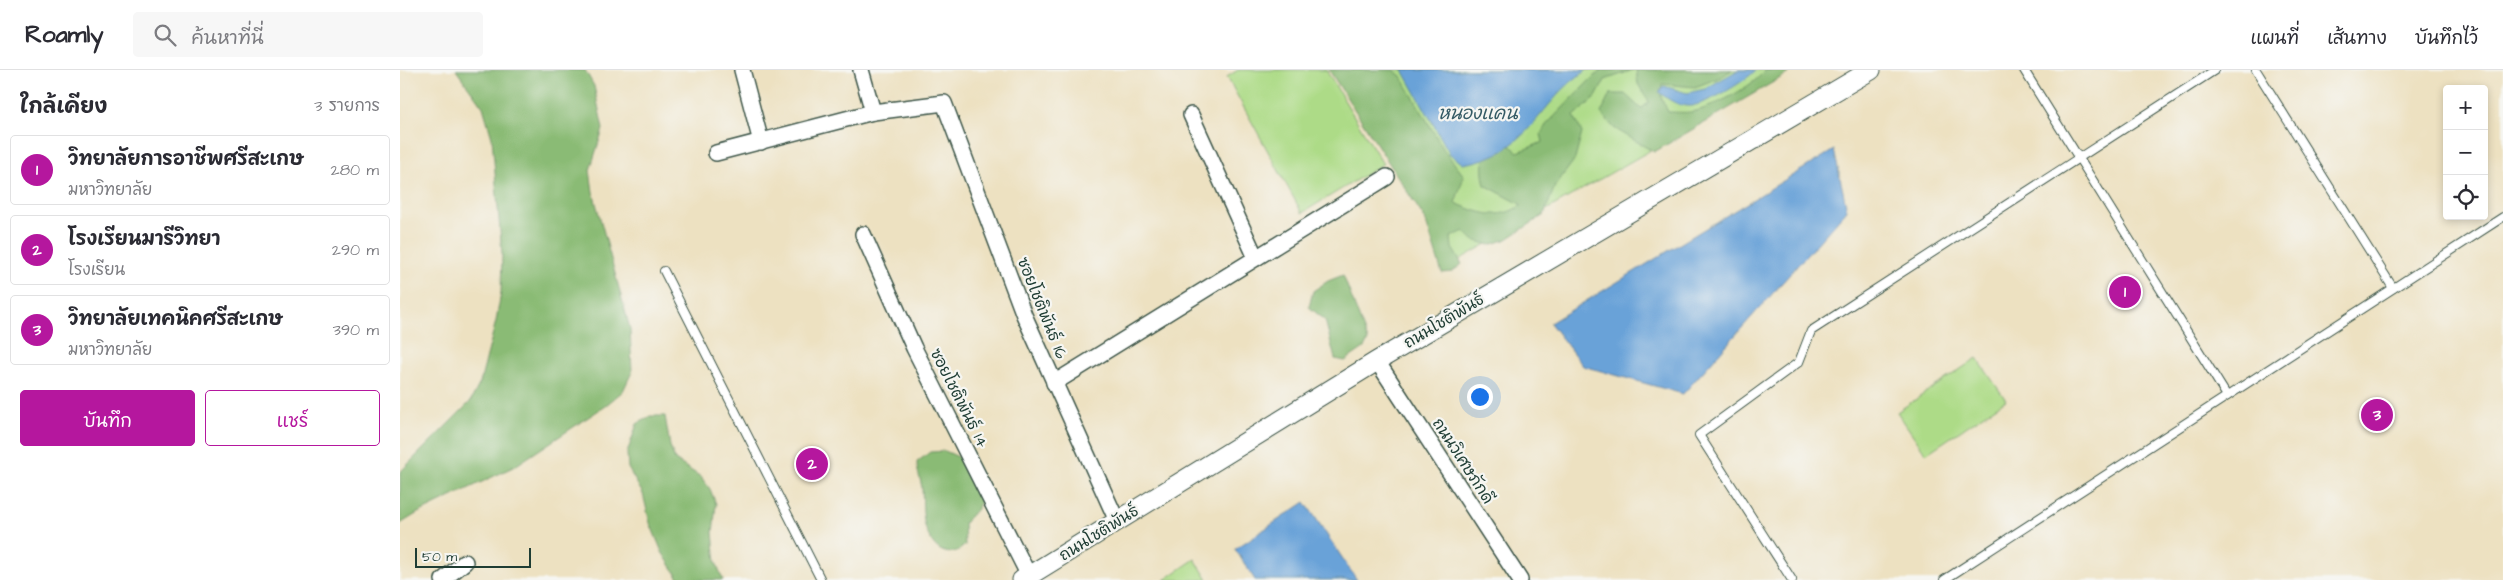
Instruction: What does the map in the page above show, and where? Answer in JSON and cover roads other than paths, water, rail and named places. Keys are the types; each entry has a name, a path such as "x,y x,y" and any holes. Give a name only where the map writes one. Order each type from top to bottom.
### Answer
{"street":[{"path":"742,70 761,142"},
{"path":"716,153 873,112 861,70"},
{"name":"ถนนโชติพันธ์","path":"1026,578 1377,361 1871,70"},
{"name":"ซอยโชติพันธ์ 16","path":"873,112 944,103 1024,314 1117,522"},
{"path":"1191,115 1256,258"},
{"path":"1054,382 1387,177"},
{"name":"ซอยโชติพันธ์ 14","path":"863,234 914,348 1026,578"},
{"name":"ถนนวิเศษภักดี","path":"1377,361 1520,580"},
{"path":"443,580 465,562"}],"lane":[{"path":"2024,70 2227,396"},
{"path":"1792,580 1699,435 1799,362 1811,331 2215,70"},
{"path":"2256,70 2393,288"},
{"path":"1944,580 2503,217"},
{"path":"664,271 821,580"}],"water":[{"name":"หนองแคน","path":"1403,70 1587,70 1557,96 1519,138 1504,149 1486,158 1463,164 1450,154"},
{"path":"1738,70 1756,70 1725,92 1691,106 1678,104 1659,92 1664,86 1687,93 1705,89"},
{"path":"1834,150 1847,210 1683,394 1583,366 1550,323"},
{"path":"1305,502 1357,580 1255,580 1235,549"}],"place":[{"name":"วิทยาลัยการอาชีพศรีสะเกษ","path":"2125,292"},
{"name":"วิทยาลัยเทคนิคศรีสะเกษ","path":"2377,415"},
{"name":"โรงเรียนมารีวิทยา","path":"812,464"}]}
